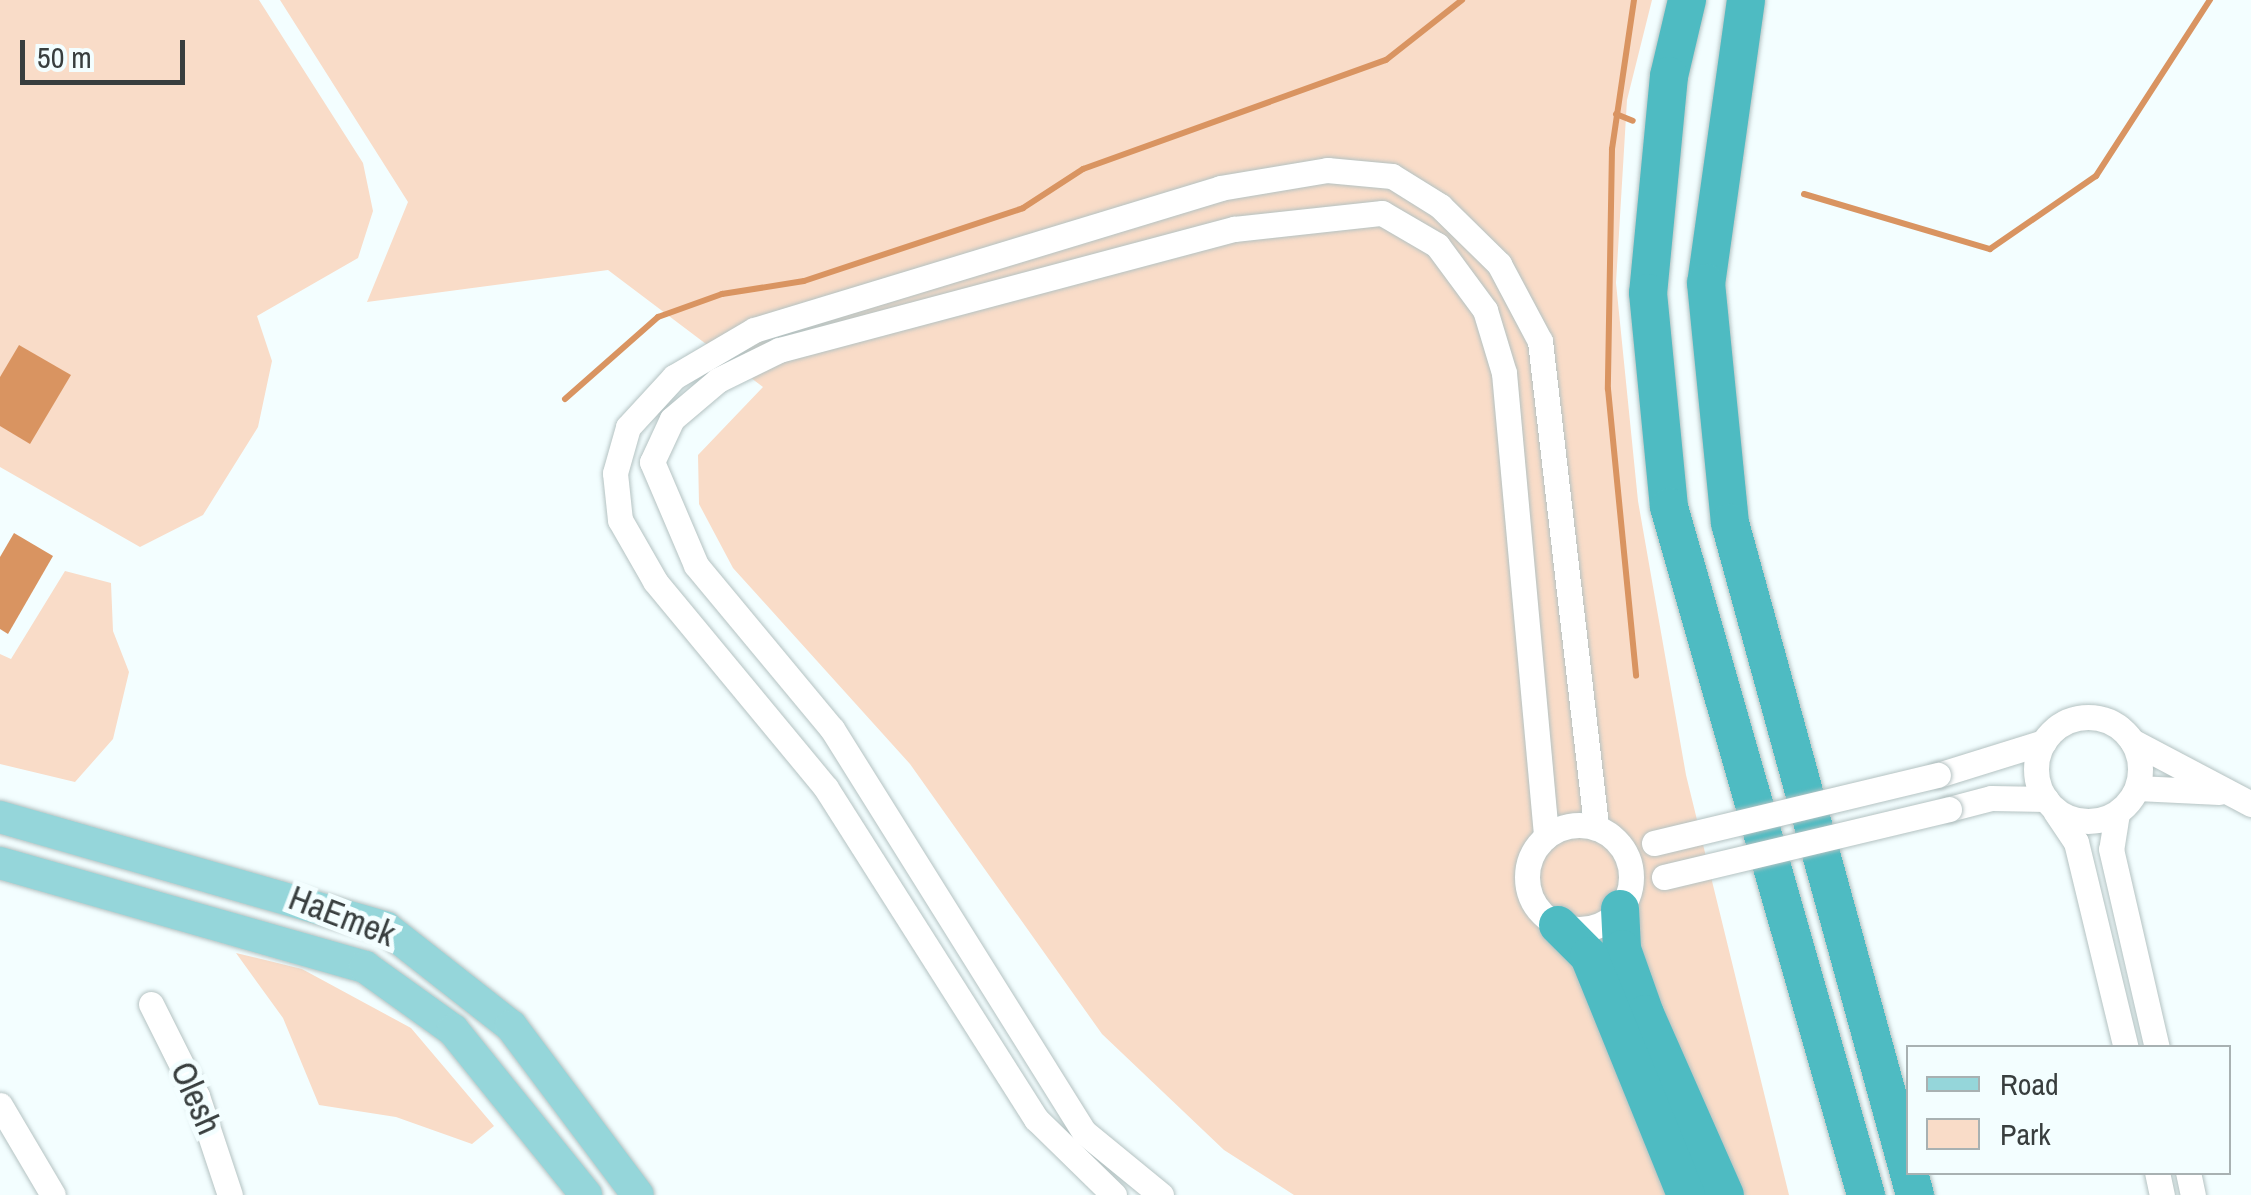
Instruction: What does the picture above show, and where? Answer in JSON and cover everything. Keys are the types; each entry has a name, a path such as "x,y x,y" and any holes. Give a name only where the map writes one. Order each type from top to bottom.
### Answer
{"highway":[{"path":"1687,0 1669,76 1648,293 1669,507 1856,1184"},
{"path":"1746,0 1706,284 1730,524 1906,1162"},
{"path":"1624,902 1622,950 1645,1014 1725,1195"},
{"path":"1558,924 1596,973 1686,1195"}],"main road":[{"name":"HaEmek","path":"0,818 318,902 400,936 511,1026 638,1195"},
{"name":"HaEmek","path":"0,863 365,967 453,1030 586,1195"}],"street":[{"path":"1114,1195 1036,1119 826,788 655,581 620,520 615,473 628,427 674,377 754,330 1220,188 1327,170 1392,176 1440,206 1499,264 1540,341 1604,832 1630,863 1624,902"},
{"path":"1160,1195 1084,1132 832,730 696,564 652,462 672,418 718,380 780,350 1234,229 1382,213 1436,245 1485,310 1504,373 1546,836 1528,882 1558,924 1594,927 1664,877 1992,798 2049,803 2084,822 2117,813"},
{"path":"1546,836 1604,832 1654,843 1938,775 2044,742 2087,718 2242,799"},
{"path":"2132,741 2137,788 2117,813 2111,849 2157,1045"},
{"path":"2044,742 2036,775 2049,803 2076,842 2125,1045"},
{"path":"2137,788 2242,799"},
{"name":"Olesh","path":"151,1004 198,1096 230,1195"},
{"path":"0,1105 54,1195"}],"green space":[{"path":"0,0 259,0 363,163 373,211 358,258 257,316 272,361 258,427 203,515 140,547 0,467"},
{"path":"280,0 1652,0 1627,100 1616,283 1638,501 1686,775 1789,1195 1294,1195 1224,1150 1102,1034 910,764 733,568 699,504 698,455 763,387 608,270 367,302 408,202"},
{"path":"65,571 111,583 113,631 129,672 113,739 75,782 0,764 0,654 11,659"},
{"path":"236,953 302,969 411,1028 494,1126 472,1144 396,1117 319,1105 283,1018"}],"shaded area":[{"path":"19,345 71,375 30,444 0,426 0,377"},
{"path":"14,533 53,556 8,634 0,629 0,557"}],"waterway":[{"path":"565,399 658,317 722,294 804,281 1023,208 1083,169 1386,60 1462,0"},
{"path":"1634,0 1612,149 1608,389 1636,676"},
{"path":"1804,194 1990,249 2096,176 2210,0"},
{"path":"1616,114 1633,121"}]}
